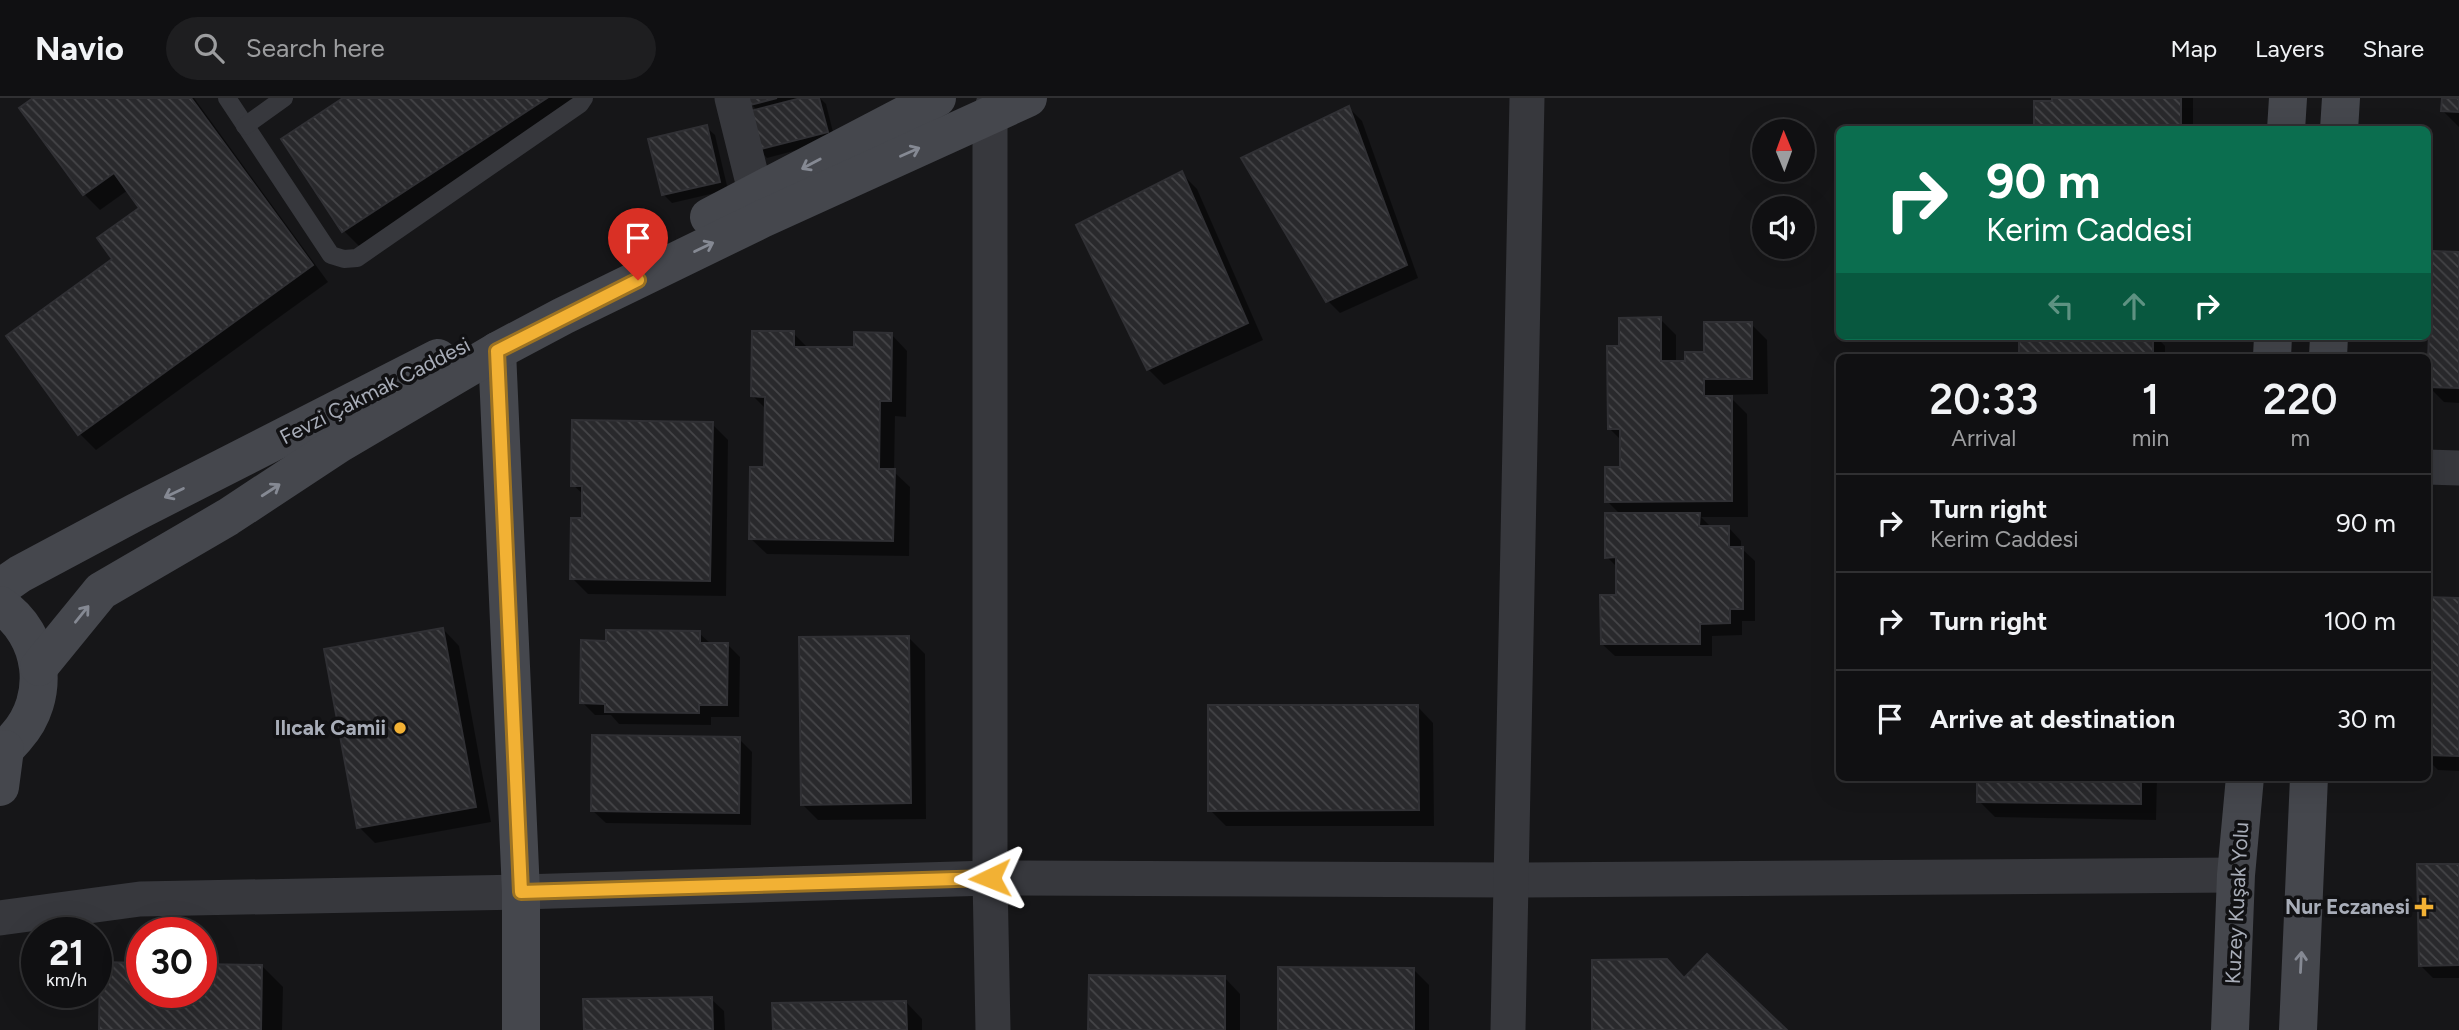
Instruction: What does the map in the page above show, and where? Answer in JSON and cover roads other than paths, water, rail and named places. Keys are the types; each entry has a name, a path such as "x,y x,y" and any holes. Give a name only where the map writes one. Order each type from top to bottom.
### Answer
{"street":[{"path":"732,98 759,206"},
{"name":"Fevzi Çakmak Caddesi","path":"0,588 20,574 136,512 759,206 937,98"},
{"path":"39,667 101,591 228,517 339,444 497,351 759,206 993,107 1028,98"},
{"path":"1508,1030 1527,98"},
{"path":"2286,126 2288,98"},
{"path":"2339,126 2341,98"},
{"path":"993,107 990,878 993,1030"},
{"path":"497,351 521,892 521,1030"},
{"path":"2431,467 2459,468"},
{"path":"0,605 13,614 31,638 39,667 37,698 26,726 3,750 0,786"},
{"name":"Kuzey Kuşak Yolu","path":"2230,1030 2236,875 2245,781"},
{"path":"2298,1030 2309,781"},
{"path":"0,918 140,899 521,892 990,878 1513,880 2236,875"}],"lane":[{"path":"226,98 331,254 344,259 357,258 580,104 584,98"},
{"path":"245,126 284,98"}],"place":[{"name":"Ilıcak Camii","path":"400,728"},
{"name":"Nur Eczanesi","path":"2424,907"}]}
